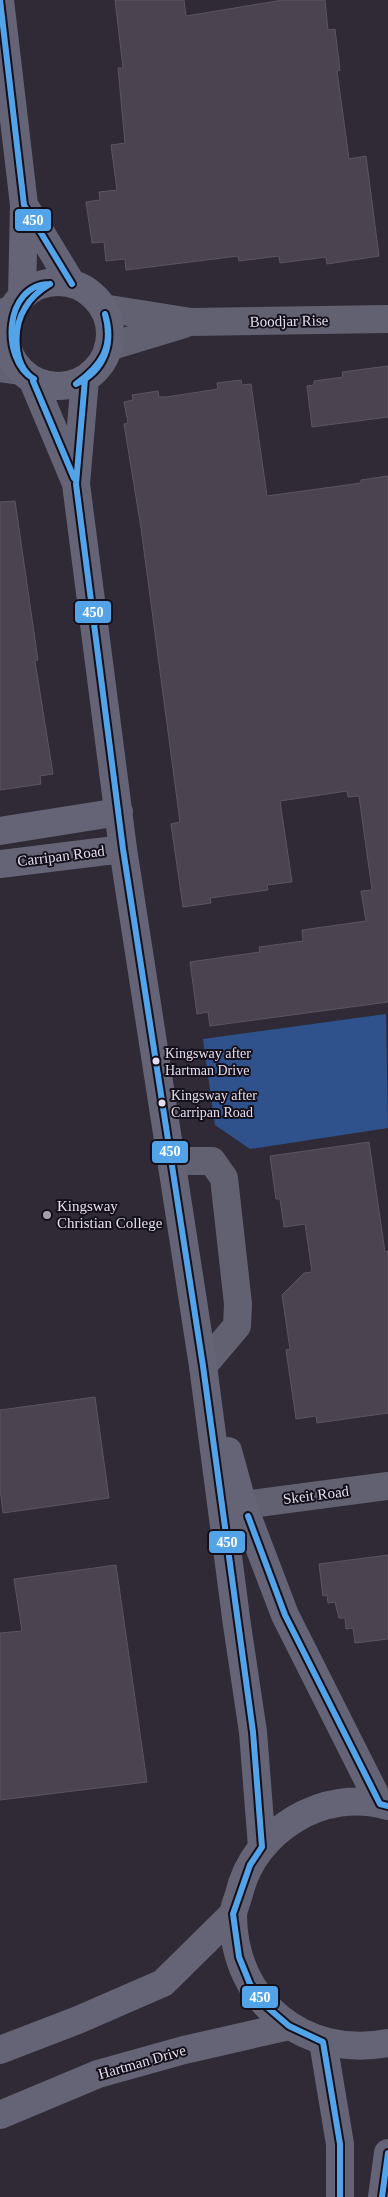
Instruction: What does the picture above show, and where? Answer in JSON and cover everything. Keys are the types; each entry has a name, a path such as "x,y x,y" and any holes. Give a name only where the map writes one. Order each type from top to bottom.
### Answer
{"main road":[{"path":"0,0 24,205 11,306 6,325 6,342 18,373 76,484"},
{"path":"24,205 72,284"},
{"path":"11,306 37,286 54,282 72,284 84,289 103,308 109,327 108,347 103,360 85,379 68,386 50,387 18,373"},
{"path":"85,379 76,484 123,849 203,1366 253,1732 262,1847"},
{"path":"0,831 119,812"},
{"name":"Carripan Road","path":"0,864 123,849"},
{"path":"203,1366 243,1504 285,1616 384,1805"},
{"path":"384,1805 343,1802 315,1809 290,1822 262,1847 244,1879 233,1914 239,1957 250,1984 267,2007 289,2026 323,2042 346,2046 369,2046 388,2042"},
{"path":"0,2050 163,1984 233,1914"},
{"name":"Hartman Drive","path":"0,2115 98,2074 184,2050 289,2026"},
{"path":"323,2042 340,2144 340,2197"},
{"path":"382,2197 388,2153"}],"street":[{"name":"Boodjar Rise","path":"103,308 190,322 388,319"},
{"name":"Boodjar Rise","path":"108,347 190,322"},
{"path":"172,1160 212,1161 224,1178 238,1304 237,1326 203,1366"},
{"name":"Skeit Road","path":"243,1504 388,1486"}],"water":[{"path":"386,1014 388,1128 250,1149 215,1125 203,1039"}],"building":[{"path":"115,0 184,0 186,16 283,0 325,0 328,30 335,29 340,70 337,71 349,159 366,156 379,256 327,264 326,257 280,263 279,256 239,261 238,256 126,270 125,259 106,261 104,242 92,243 86,202 100,200 99,192 117,190 111,145 125,143 118,68 123,68"},
{"path":"388,366 388,417 312,427 307,386 314,385 314,381 343,377 342,372"},
{"path":"241,380 242,385 251,384 267,496 361,483 361,480 388,476 388,1002 210,1026 208,1012 197,1014 190,962 260,952 259,947 303,941 302,930 366,921 361,891 372,890 359,796 348,797 347,791 280,801 292,882 267,885 268,890 210,898 211,903 183,907 171,824 180,822 141,528 124,424 128,423 124,402 133,400 132,395 158,391 159,397 166,397 218,389 217,383"},
{"path":"15,501 38,660 35,661 53,774 40,776 41,784 0,790 0,502"},
{"path":"369,1142 385,1252 388,1251 388,1413 317,1423 316,1416 296,1419 286,1350 290,1349 282,1295 304,1273 312,1272 305,1224 284,1227 280,1199 276,1199 270,1156"},
{"path":"95,1397 109,1498 3,1513 0,1489 0,1410"},
{"path":"388,1555 388,1639 355,1643 353,1628 346,1629 345,1618 339,1618 335,1602 328,1603 327,1595 323,1596 319,1564"},
{"path":"116,1565 147,1782 0,1800 0,1633 22,1631 14,1579"}],"transit line":[{"name":"450","path":"0,0 24,205 72,284"},
{"name":"450","path":"34,379 23,369 16,356 12,341 12,324 16,309 23,296 35,287 50,284"},
{"name":"450","path":"34,379 27,373 18,355 18,325 30,300 50,284"},
{"name":"450","path":"76,384 93,370 104,354 108,336 105,314"},
{"name":"450","path":"76,384 94,372 105,355 108,335 105,314"},
{"name":"450","path":"85,379 76,484 123,849 203,1366 253,1732 262,1847 250,1865 233,1914 239,1957 250,1984 267,2007 289,2026 323,2042 340,2144 340,2197"},
{"name":"450","path":"33,381 74,478"},
{"name":"450","path":"248,1516 285,1615 380,1804 388,1806"},
{"name":"450","path":"382,2197 388,2153"}],"place":[{"name":"Kingsway after Hartman Drive","path":"156,1061"},
{"name":"Kingsway after Carripan Road","path":"162,1103"},
{"name":"Kingsway Christian College","path":"47,1215"}]}
